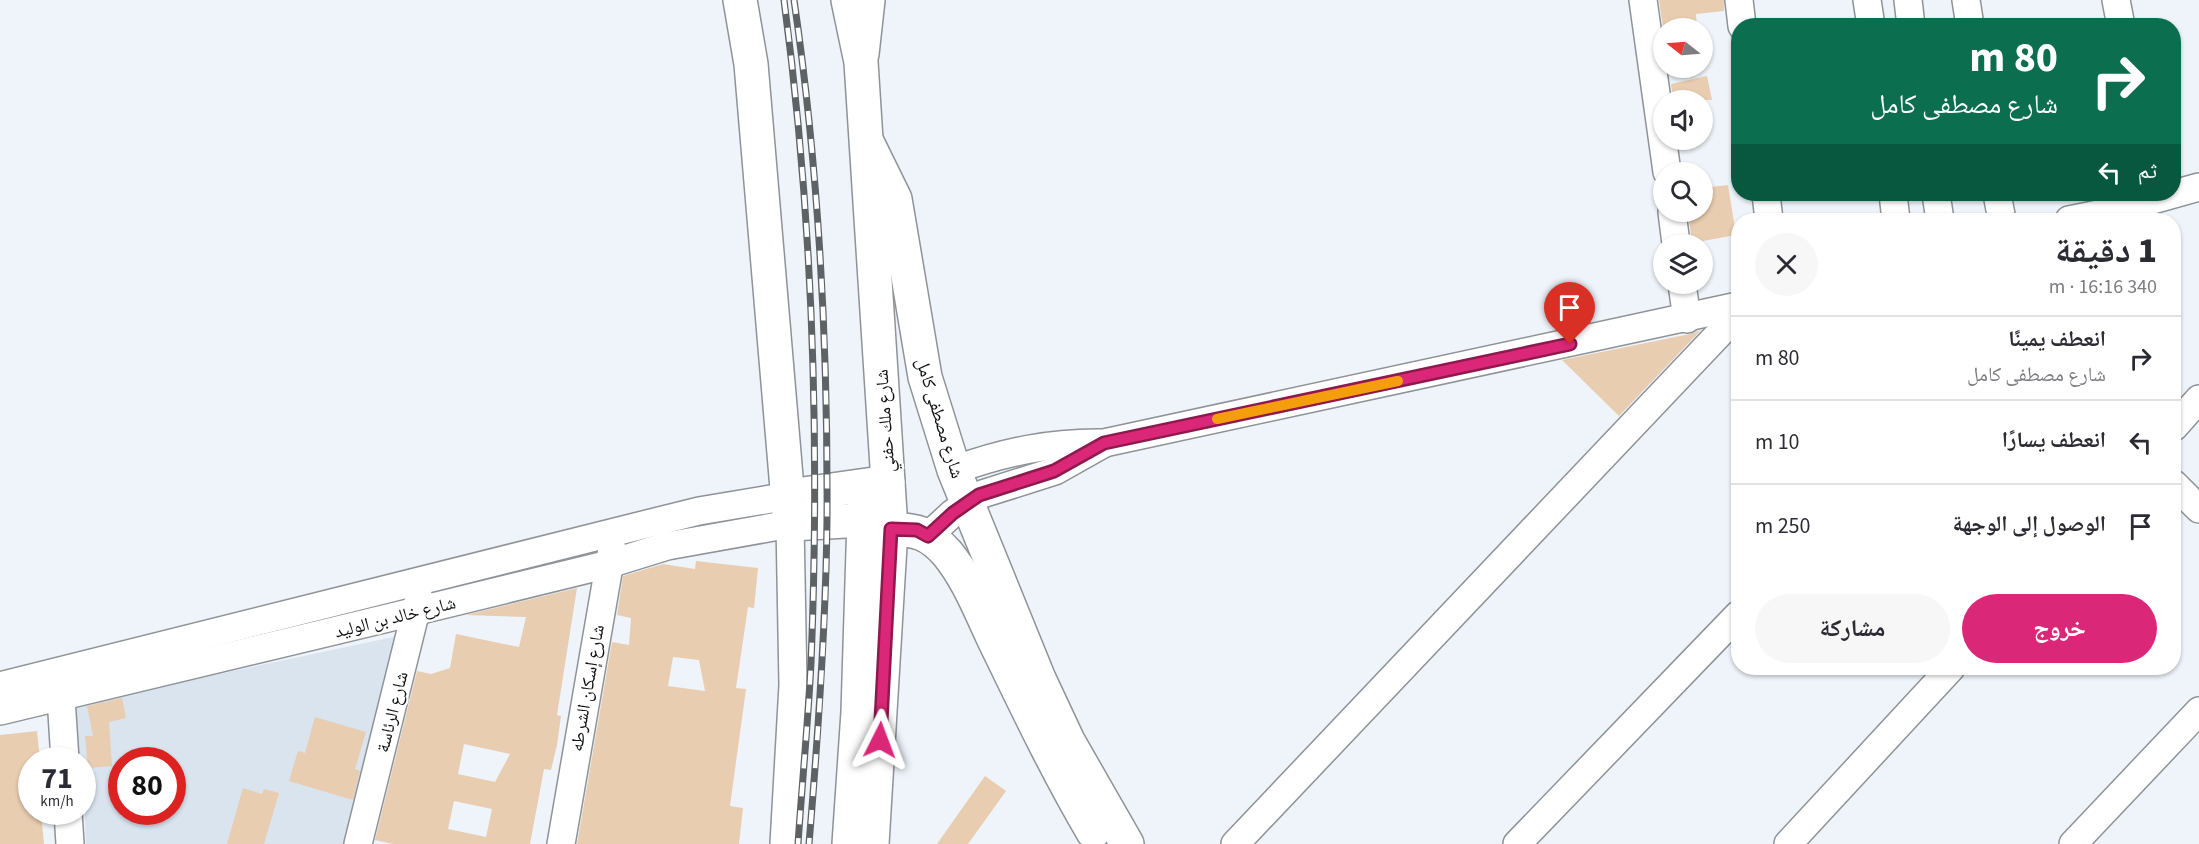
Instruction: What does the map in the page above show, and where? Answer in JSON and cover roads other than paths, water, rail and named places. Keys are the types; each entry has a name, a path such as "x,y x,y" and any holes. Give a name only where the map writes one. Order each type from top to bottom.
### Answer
{"main road":[{"path":"740,0 751,64 789,510"},
{"name":"شارع ملك حفني","path":"848,0 861,62 867,142 877,484 872,844"},
{"path":"861,62 868,0"},
{"name":"شارع مصطفى كامل","path":"867,142 896,199 925,377 972,464 1039,679 1068,741 1127,844"},
{"path":"789,510 877,484"},
{"path":"789,510 917,530 928,536 946,553 964,580 1042,739 1100,844"},
{"name":"شارع ملك حفني","path":"849,844 858,712 878,524"}],"street":[{"path":"1643,0 1665,162"},
{"path":"1739,0 1741,18"},
{"path":"1867,0 1870,18"},
{"path":"1908,0 1910,18"},
{"path":"1966,0 1969,18"},
{"path":"2116,0 2119,18"},
{"path":"2181,191 2199,187"},
{"path":"2116,213 2140,201"},
{"path":"1683,294 1687,320"},
{"path":"972,464 1047,445 1104,443 1687,320 1731,308"},
{"path":"1235,844 1731,321"},
{"path":"2181,419 2199,399"},
{"path":"928,536 980,495 1054,471 1104,443"},
{"path":"2181,491 2199,509"},
{"name":"شارع خالد بن الوليد","path":"129,669 422,580 699,511 789,510"},
{"name":"شارع خالد بن الوليد","path":"0,711 60,685 417,611 609,564 789,510"},
{"path":"784,844 793,685 789,510"},
{"name":"شارع إسكان الشرطه","path":"561,844 615,533"},
{"name":"شارع الرئاسة","path":"358,844 417,611 422,580"},
{"path":"1517,844 1731,622"},
{"path":"1788,844 1945,675"},
{"name":"شارع خالد بن الوليد","path":"0,686 60,685"},
{"path":"60,685 64,747"},
{"path":"2073,844 2199,711"},
{"path":"69,825 70,844"}],"railway":[{"path":"784,0 802,165 808,248 814,414 815,497 811,663 798,844"},
{"path":"794,0 816,194 826,389 825,600 809,844"}]}
